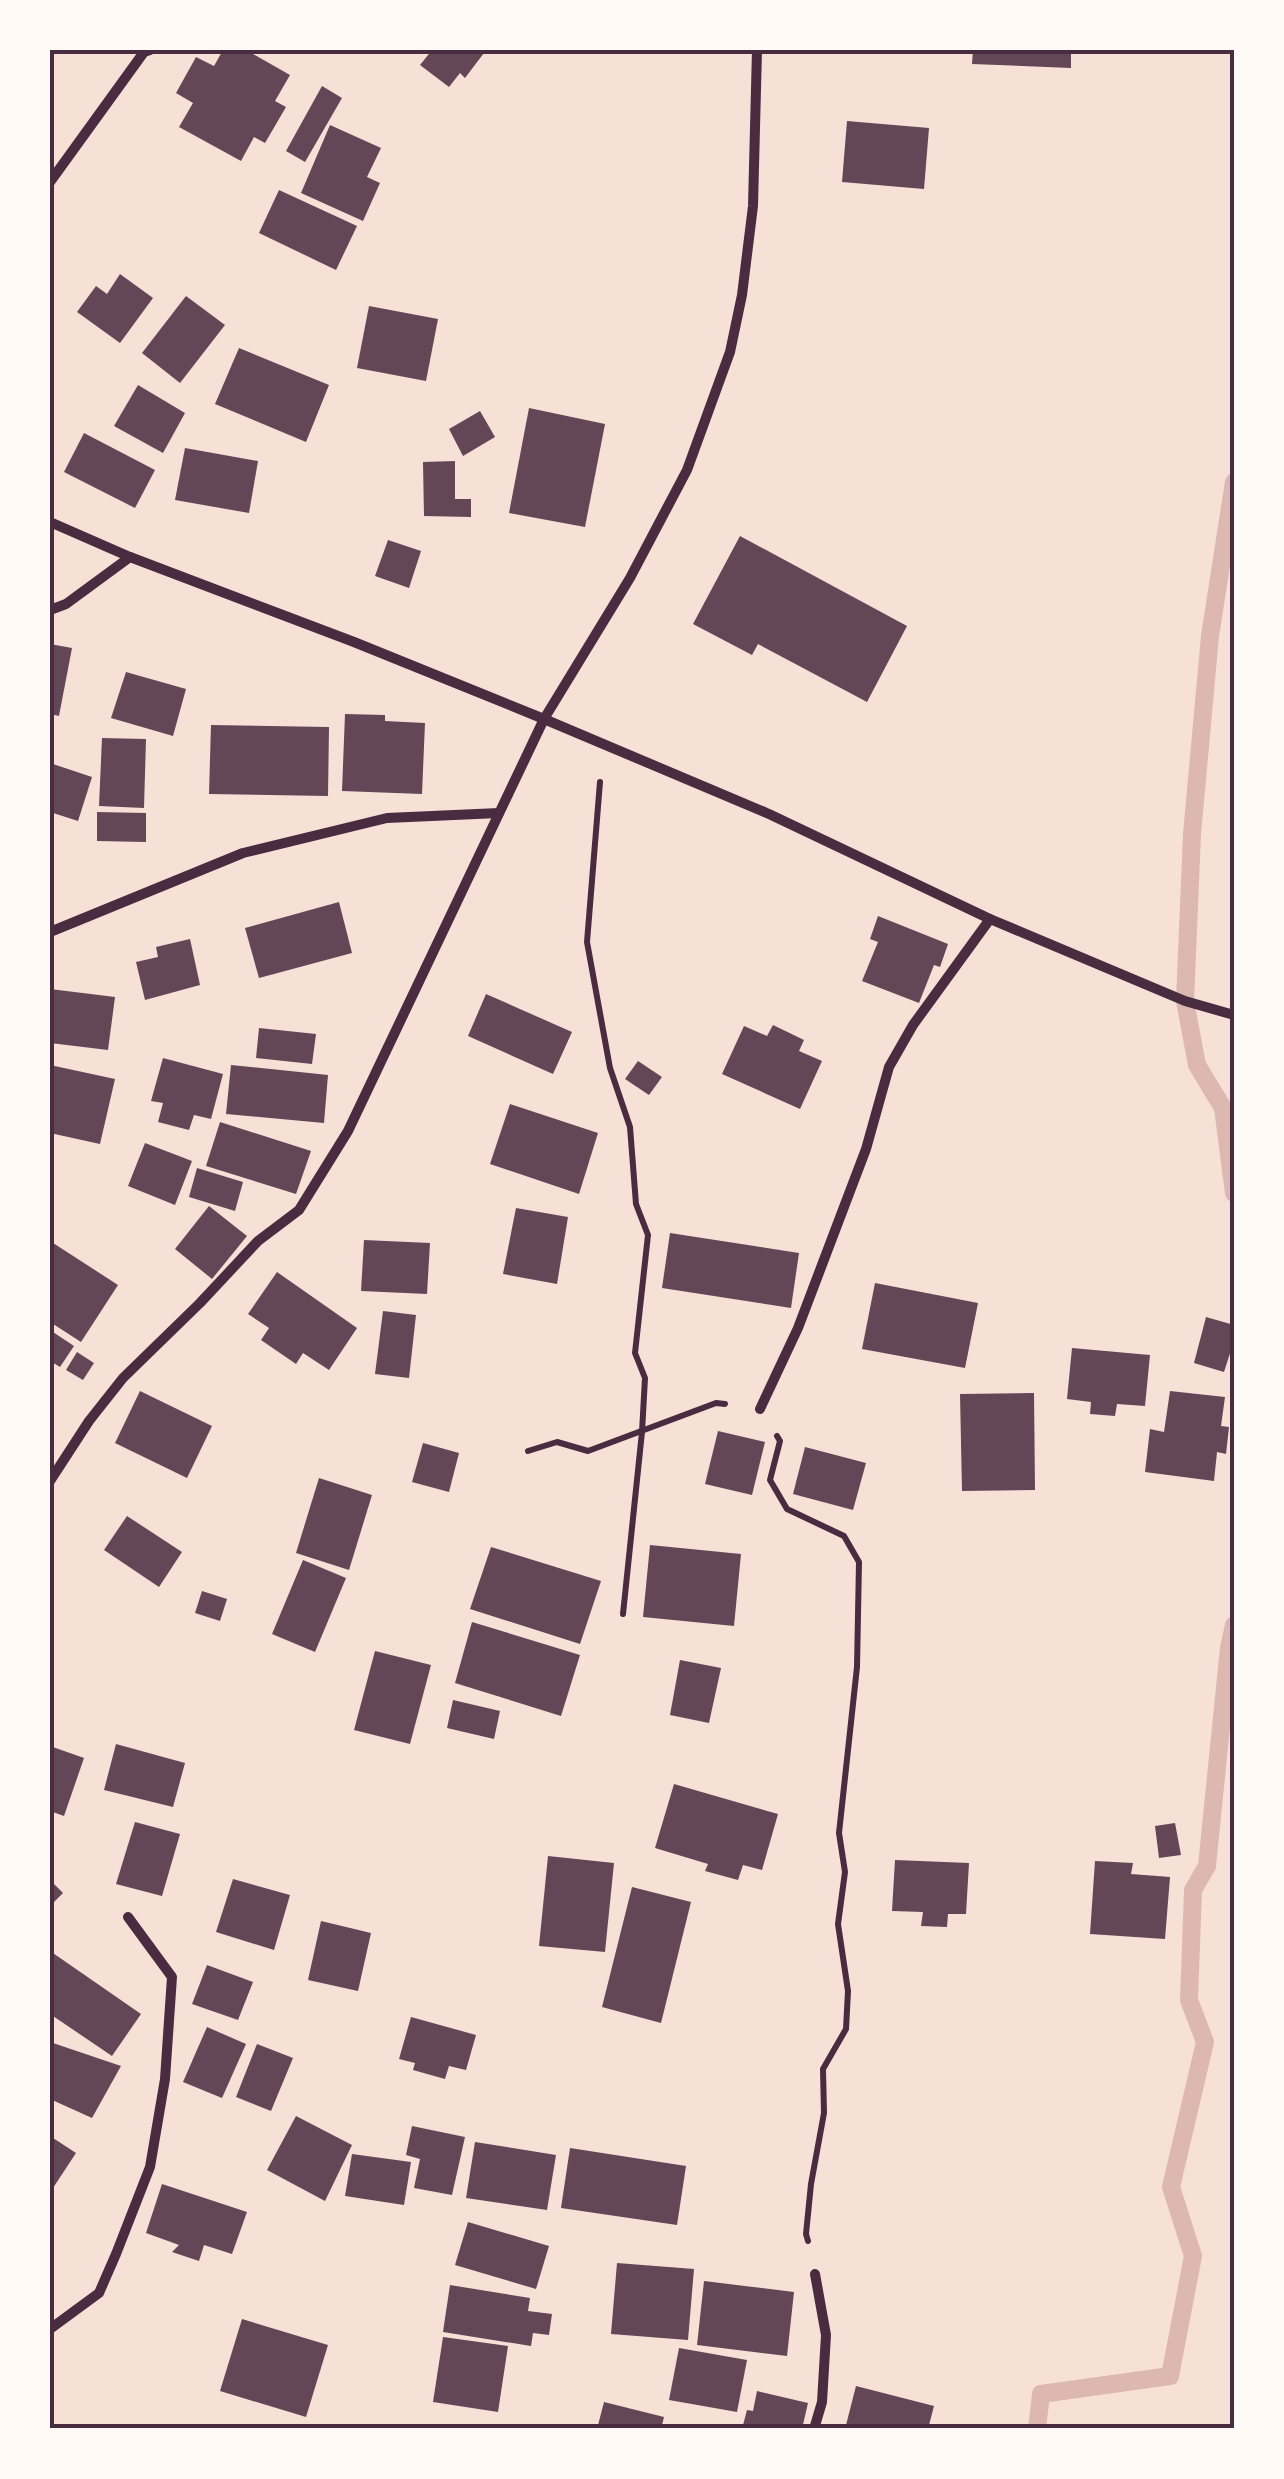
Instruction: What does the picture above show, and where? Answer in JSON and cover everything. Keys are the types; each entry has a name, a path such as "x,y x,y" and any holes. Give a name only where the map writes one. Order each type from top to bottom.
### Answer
{"street":[{"path":"50,182 144,52 150,50"},
{"path":"50,1482 89,1421 123,1378 258,1240 298,1210 348,1132 544,718 630,578 686,470 730,352 742,295 753,206 756,50"},
{"path":"50,522 130,557 544,718 769,814 990,918 1185,1001 1234,1016"},
{"path":"50,610 66,604 130,557"},
{"path":"50,932 243,853 387,818 499,813"},
{"path":"760,1409 798,1328 866,1149 889,1067 913,1024 990,918"},
{"path":"50,2329 98,2292 150,2167 165,2079 172,1977 128,1917"},
{"path":"814,2274 826,2334 822,2402 814,2429"}],"path":[{"path":"604,744 587,942 610,1068 630,1127 636,1204 648,1235 635,1353 645,1378 642,1432 623,1614"},
{"path":"528,1452 558,1442 588,1451 716,1403 760,1409 780,1441 770,1480 787,1509 844,1536 859,1562 857,1666 839,1833 844,1872 838,1924 848,1991 846,2029 822,2069 824,2114 806,2234 814,2274"}],"building":[{"path":"223,50 246,50 290,75 275,101 286,107 265,143 254,137 241,161 179,127 193,103 176,93 196,57 214,66"},
{"path":"432,50 484,53 465,78 460,73 449,87 420,65"},
{"path":"973,50 1071,50 1071,68 972,64"},
{"path":"322,86 342,98 305,162 286,151"},
{"path":"847,121 929,128 924,189 842,182"},
{"path":"330,125 381,148 367,177 380,183 363,221 301,193"},
{"path":"279,190 357,226 336,270 259,233"},
{"path":"120,274 153,298 120,343 77,312 96,286 107,294"},
{"path":"186,296 225,325 180,383 142,353"},
{"path":"369,306 438,319 426,381 357,368"},
{"path":"239,348 329,385 306,442 215,404"},
{"path":"138,385 185,413 163,453 114,426"},
{"path":"529,408 605,424 585,527 509,513"},
{"path":"480,411 495,437 463,456 449,429"},
{"path":"84,433 155,470 135,508 64,472"},
{"path":"185,448 258,461 249,513 175,500"},
{"path":"455,461 455,499 471,499 471,517 424,516 423,462"},
{"path":"740,536 907,626 867,702 758,644 752,655 693,624"},
{"path":"388,540 421,551 409,588 375,576"},
{"path":"50,644 72,648 59,716 50,714"},
{"path":"126,672 186,689 173,736 111,718"},
{"path":"345,714 385,715 385,721 425,723 422,794 342,791"},
{"path":"211,725 329,727 328,796 209,794"},
{"path":"102,738 146,739 144,808 99,806"},
{"path":"50,763 92,777 78,821 50,812"},
{"path":"97,812 146,813 146,842 97,841"},
{"path":"339,902 352,953 259,978 245,928"},
{"path":"878,916 948,944 940,967 934,965 919,1003 862,981 878,942 870,939"},
{"path":"190,939 200,985 145,1000 136,962 158,957 156,947"},
{"path":"50,989 115,997 108,1050 50,1043"},
{"path":"486,994 572,1032 553,1074 468,1036"},
{"path":"773,1025 804,1040 799,1051 822,1061 800,1109 722,1074 744,1026 767,1036"},
{"path":"259,1028 316,1034 312,1064 256,1058"},
{"path":"163,1058 223,1074 211,1119 194,1115 189,1130 158,1122 163,1103 151,1101"},
{"path":"638,1061 662,1077 649,1095 625,1079"},
{"path":"50,1065 115,1079 100,1144 50,1133"},
{"path":"231,1065 328,1075 324,1123 226,1114"},
{"path":"510,1104 598,1133 579,1194 490,1164"},
{"path":"220,1122 311,1151 296,1194 206,1166"},
{"path":"145,1143 192,1161 175,1205 128,1186"},
{"path":"197,1168 243,1182 235,1211 189,1197"},
{"path":"209,1206 247,1236 212,1279 175,1249"},
{"path":"516,1208 568,1217 557,1284 503,1274"},
{"path":"670,1233 799,1253 791,1308 662,1288"},
{"path":"364,1240 430,1243 427,1294 361,1291"},
{"path":"50,1241 118,1285 81,1342 50,1322"},
{"path":"277,1272 357,1328 329,1370 303,1353 296,1364 261,1340 269,1328 248,1314"},
{"path":"875,1283 978,1303 965,1368 862,1349"},
{"path":"383,1311 416,1315 409,1378 375,1374"},
{"path":"1206,1317 1234,1325 1234,1341 1224,1372 1194,1363"},
{"path":"53,1332 74,1346 60,1367 50,1361"},
{"path":"1072,1348 1150,1355 1145,1406 1117,1404 1115,1416 1090,1414 1091,1402 1067,1399"},
{"path":"77,1352 94,1363 83,1380 66,1370"},
{"path":"140,1391 212,1426 187,1478 115,1443"},
{"path":"1170,1391 1225,1397 1221,1426 1229,1427 1226,1454 1217,1452 1214,1481 1145,1472 1150,1429 1164,1432"},
{"path":"1034,1393 1035,1490 962,1491 960,1394"},
{"path":"718,1431 765,1442 752,1495 705,1484"},
{"path":"423,1443 459,1453 449,1492 412,1482"},
{"path":"805,1447 866,1463 853,1510 793,1494"},
{"path":"319,1478 372,1495 349,1570 296,1553"},
{"path":"127,1516 182,1552 159,1587 104,1550"},
{"path":"650,1545 741,1554 734,1626 643,1617"},
{"path":"491,1547 601,1581 580,1644 470,1609"},
{"path":"303,1560 346,1578 315,1652 272,1634"},
{"path":"202,1591 227,1599 220,1621 195,1613"},
{"path":"472,1622 580,1655 561,1716 455,1683"},
{"path":"375,1651 431,1665 410,1744 354,1730"},
{"path":"680,1660 721,1668 709,1723 670,1715"},
{"path":"453,1700 500,1711 494,1739 447,1728"},
{"path":"116,1744 185,1763 173,1807 104,1790"},
{"path":"50,1746 84,1758 64,1816 50,1811"},
{"path":"674,1784 778,1814 762,1870 743,1865 738,1880 705,1871 708,1864 655,1848"},
{"path":"135,1822 180,1834 162,1896 116,1884"},
{"path":"1175,1823 1181,1855 1159,1858 1155,1826"},
{"path":"548,1856 614,1863 605,1952 539,1946"},
{"path":"895,1860 969,1863 966,1914 948,1914 947,1927 921,1926 923,1912 892,1911"},
{"path":"1095,1861 1133,1863 1131,1874 1170,1877 1165,1939 1090,1934"},
{"path":"233,1879 290,1895 274,1950 216,1932"},
{"path":"50,1880 63,1893 50,1906"},
{"path":"632,1887 691,1902 661,2023 602,2007"},
{"path":"321,1921 371,1933 358,1991 308,1980"},
{"path":"50,1951 141,2014 112,2056 50,2014"},
{"path":"207,1965 253,1982 238,2020 192,2004"},
{"path":"411,2017 476,2035 466,2070 449,2066 445,2079 413,2070 415,2063 399,2059"},
{"path":"207,2027 246,2044 222,2098 183,2082"},
{"path":"50,2042 121,2066 92,2118 50,2099"},
{"path":"257,2044 293,2058 271,2111 236,2097"},
{"path":"296,2116 352,2145 325,2201 267,2170"},
{"path":"412,2126 465,2137 452,2195 414,2188 420,2159 406,2155"},
{"path":"50,2136 76,2153 53,2188 50,2186"},
{"path":"475,2142 556,2155 547,2210 466,2198"},
{"path":"570,2148 686,2166 677,2225 561,2208"},
{"path":"352,2154 411,2162 404,2205 345,2196"},
{"path":"162,2184 247,2212 232,2254 204,2245 199,2261 172,2252 179,2245 146,2233"},
{"path":"468,2222 549,2246 536,2289 455,2265"},
{"path":"617,2263 694,2269 688,2340 611,2334"},
{"path":"704,2281 794,2292 787,2356 697,2345"},
{"path":"450,2285 530,2298 528,2311 552,2314 549,2335 533,2333 531,2346 443,2332"},
{"path":"242,2319 328,2345 306,2417 220,2391"},
{"path":"443,2337 508,2346 498,2412 433,2402"},
{"path":"679,2348 747,2360 737,2412 669,2400"},
{"path":"856,2386 934,2406 928,2429 845,2429"},
{"path":"757,2391 808,2403 802,2429 742,2429 747,2410 753,2411"},
{"path":"604,2402 664,2417 661,2429 597,2429"}],"waterway":[{"path":"1234,482 1210,636 1192,834 1185,1001 1197,1065 1223,1108 1234,1193"},
{"path":"1037,2429 1041,2394 1170,2376 1193,2256 1171,2187 1205,2042 1189,2000 1193,1890 1207,1866 1234,1625"}]}
